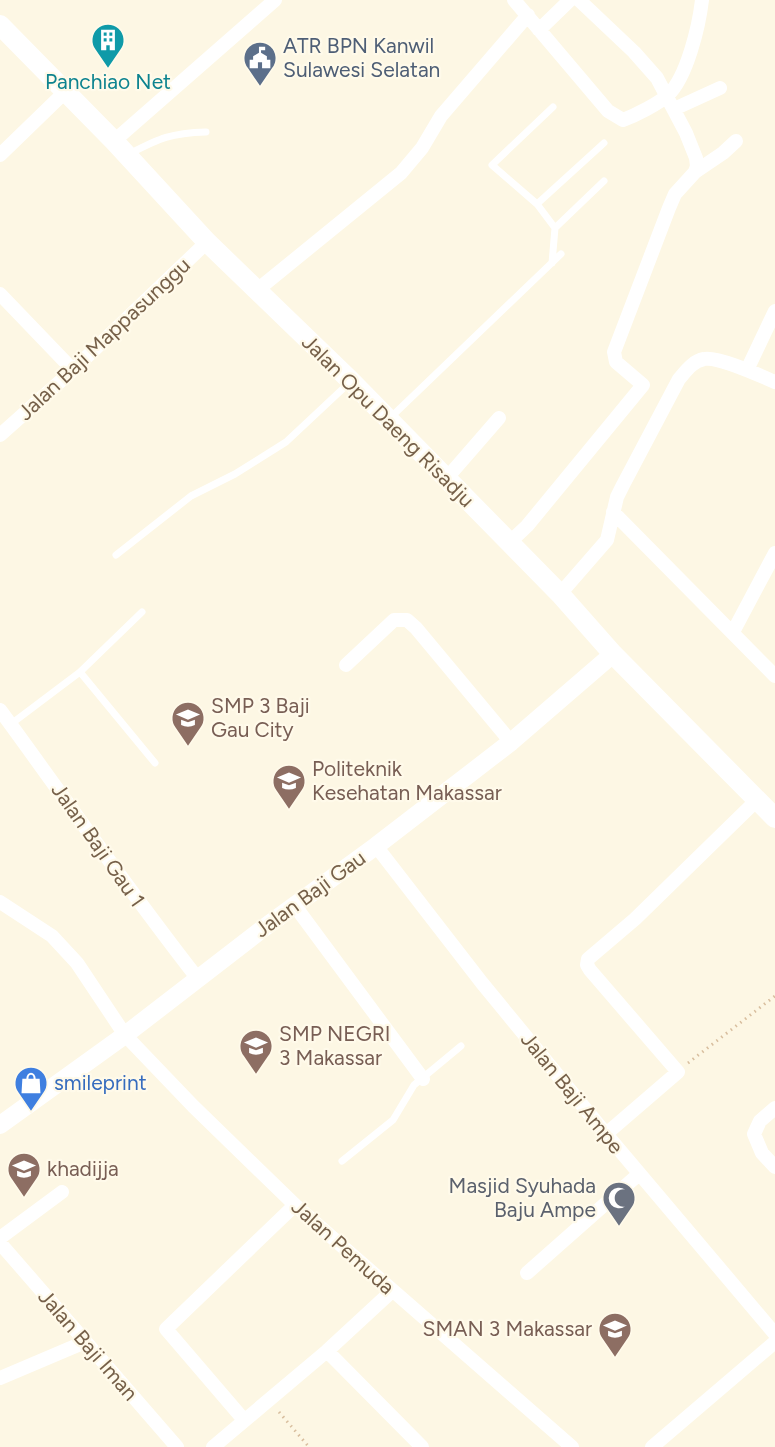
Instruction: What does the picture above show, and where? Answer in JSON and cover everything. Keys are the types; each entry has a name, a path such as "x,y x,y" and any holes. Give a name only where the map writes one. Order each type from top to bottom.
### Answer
{"main road":[{"name":"Jalan Opu Daeng Risadju","path":"0,25 120,148 207,242 351,381 560,594 613,654 775,818"}],"street":[{"path":"120,148 275,0"},
{"path":"514,0 583,83 616,117 623,120 668,95 681,75 693,46 702,0"},
{"path":"539,30 570,0"},
{"path":"579,0 634,52 657,78 668,95 696,158 695,172"},
{"path":"256,291 401,173 422,148 441,116 528,15"},
{"path":"674,109 720,88"},
{"path":"0,155 65,92"},
{"path":"509,543 527,526 643,385 616,363 614,352 633,317 675,194 695,172 736,141"},
{"name":"Jalan Baji Mappasunggu","path":"0,435 73,370 207,242"},
{"path":"0,294 73,370"},
{"path":"747,370 775,311"},
{"path":"560,594 607,540 623,485 668,399 691,365 702,359 710,358 775,382"},
{"path":"446,479 498,418"},
{"path":"614,512 775,676"},
{"path":"733,632 775,553"},
{"path":"346,665 394,620 407,620 511,742"},
{"name":"Jalan Baji Gau","path":"0,1125 125,1035 261,930 376,846 511,742 613,654"},
{"name":"Jalan Baji Gau 1","path":"0,710 107,860 198,979"},
{"path":"606,1134 678,1072 590,970 587,965 588,959 635,919 757,800"},
{"name":"Jalan Baji Ampe","path":"376,846 482,983 639,1174 775,1334"},
{"name":"Jalan Pemuda","path":"0,902 52,936 77,963 125,1035 193,1106 295,1205 572,1447"},
{"path":"295,906 423,1079"},
{"path":"775,1108 760,1121 754,1134 762,1153 775,1167"},
{"path":"527,1273 639,1174"},
{"path":"0,1238 62,1192"},
{"path":"244,1420 166,1329 295,1205"},
{"name":"Jalan Baji Iman","path":"0,1243 177,1447"},
{"path":"213,1447 327,1351 392,1291"},
{"path":"0,1378 85,1342"},
{"path":"652,1447 775,1342"},
{"path":"327,1351 422,1447"}],"lane":[{"path":"553,107 492,165 537,204 555,228"},
{"path":"120,148 161,137 206,132"},
{"path":"537,204 604,143"},
{"path":"552,263 555,228 604,181"},
{"path":"388,420 561,254"},
{"path":"116,555 191,496 235,474 286,442 351,381"},
{"path":"11,724 80,672 142,612"},
{"path":"80,672 155,764"},
{"path":"342,1161 393,1120 414,1084 461,1046"}],"path":[{"path":"678,1072 775,996"},
{"path":"269,1401 309,1447"}],"place":[{"name":"Panchiao Net","path":"108,69"},
{"name":"ATR BPN Kanwil Sulawesi Selatan","path":"260,87"},
{"name":"SMP 3 Baji Gau City","path":"188,747"},
{"name":"Politeknik Kesehatan Makassar","path":"289,810"},
{"name":"SMP NEGRI 3 Makassar","path":"256,1075"},
{"name":"smileprint","path":"31,1112"},
{"name":"khadijja","path":"24,1198"},
{"name":"Masjid Syuhada Baju Ampe","path":"619,1227"},
{"name":"SMAN 3 Makassar","path":"615,1358"}]}
